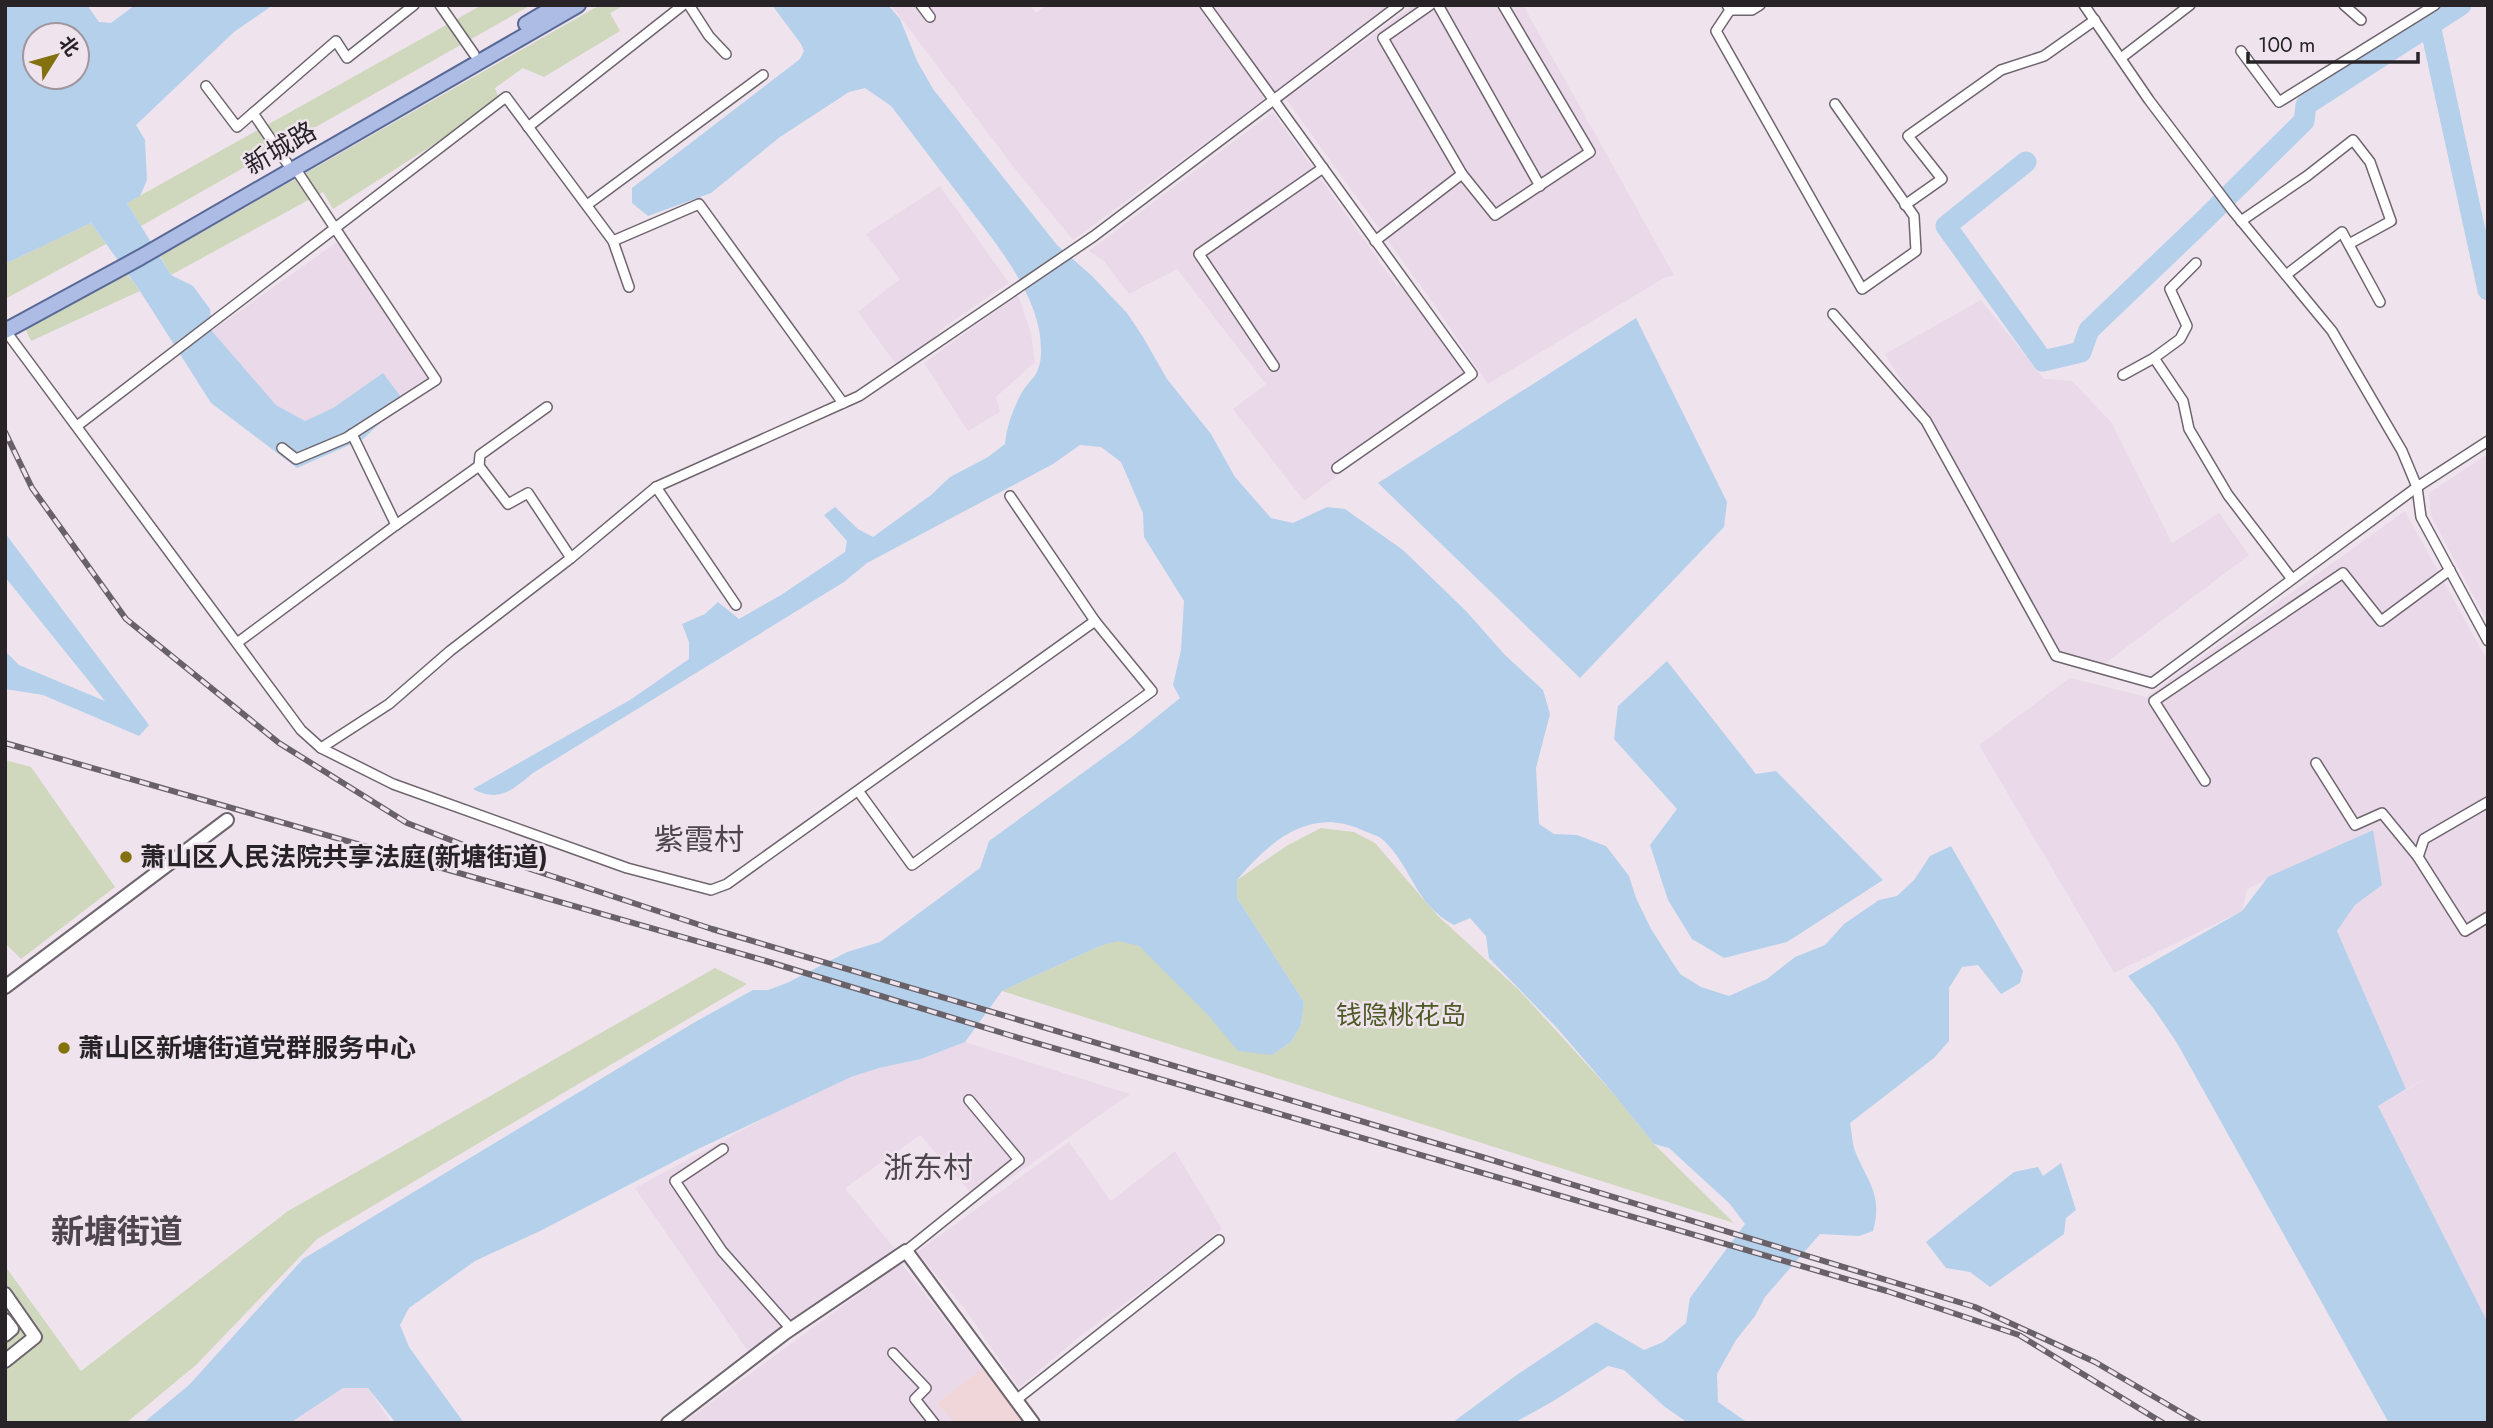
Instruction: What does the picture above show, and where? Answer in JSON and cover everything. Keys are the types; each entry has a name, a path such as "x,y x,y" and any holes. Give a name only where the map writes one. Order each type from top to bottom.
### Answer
{"main road":[{"name":"新城路","path":"5,330 141,257 558,5"},
{"name":"新城路","path":"5,320 291,166 578,5"}],"street":[{"path":"206,86 237,127 336,41 347,58 414,5"},
{"path":"440,5 474,54"},
{"path":"528,127 682,5"},
{"path":"689,5 709,36 726,54"},
{"path":"921,5 930,17"},
{"path":"1205,5 1472,374 1337,468"},
{"path":"321,748 389,704 656,487 859,396 1094,236 1399,5"},
{"path":"1430,5 1384,38 1462,174 1495,215 1590,152 1503,5"},
{"path":"1438,5 1539,186"},
{"path":"1759,5 1752,10 1729,7 1716,31 1862,289 1916,251 1913,216 1835,104"},
{"path":"2084,5 2149,100 2233,211 2332,331 2402,451 2417,487 2421,517 2488,640"},
{"path":"2121,58 2190,5"},
{"path":"2344,5 2361,20"},
{"path":"2241,51 2279,102 2435,5"},
{"path":"1905,205 1942,179 1908,136 2001,70 2043,56 2095,20"},
{"path":"587,205 763,75"},
{"path":"76,426 506,97 614,241 629,287"},
{"path":"253,113 336,228 436,380 352,434 296,459 282,448"},
{"path":"2241,221 2307,176 2353,140 2370,162 2391,221 2349,244"},
{"path":"1274,366 1199,254 1323,168"},
{"path":"1375,241 1462,174"},
{"path":"614,241 699,204 843,403"},
{"path":"2286,275 2342,232 2380,302"},
{"path":"2123,375 2154,358 2180,339 2187,326 2170,289 2196,263"},
{"path":"1833,314 1926,421 2056,656 2152,683 2417,487 2488,441"},
{"path":"5,330 301,730 321,748 406,788 627,867 711,890 727,884 859,792 1095,621"},
{"path":"2154,358 2183,401 2189,429 2228,495 2292,579"},
{"path":"547,407 480,455 479,466 508,504 528,493 571,558"},
{"path":"352,434 396,525"},
{"path":"237,643 479,466"},
{"path":"656,487 736,605"},
{"path":"859,792 912,865 1152,691 1095,621 1010,496"},
{"path":"2205,781 2154,701 2343,573 2381,621 2450,570"},
{"path":"2316,763 2355,825 2382,813 2418,857 2465,931 2488,918"},
{"path":"2418,857 2424,839 2488,802"},
{"path":"5,987 227,820"},
{"path":"668,1423 791,1329 906,1251 1019,1160 969,1100"},
{"path":"723,1149 675,1181 722,1251 791,1329"},
{"path":"1016,1400 1219,1240"},
{"path":"906,1251 1033,1423"},
{"path":"5,1294 35,1337 5,1361"},
{"path":"5,1320 12,1329 5,1335"},
{"path":"893,1353 926,1388 915,1399 934,1423"}],"shaded area":[{"path":"891,5 1030,5 1036,13 1047,5 1199,5 1266,98 1073,240 1019,174"},
{"path":"1212,5 1390,5 1275,92"},
{"path":"1413,5 1523,5 1674,275 1664,278 1488,384 1286,99"},
{"path":"1273,112 1397,286 1404,281 1472,374 1304,501 1233,409 1266,384 1177,269 1129,294 1104,261 1089,251"},
{"path":"940,186 1009,283 944,327 927,345 896,364 858,312 900,279 866,234"},
{"path":"337,242 431,383 404,401 383,373 333,408 305,421 276,405 212,331"},
{"path":"1018,295 1031,333 1035,362 996,397 1000,412 968,431 924,363"},
{"path":"1981,300 2044,379 2072,381 2111,422 2172,543 2219,513 2249,555 2099,668 2056,656 1976,501 1885,354"},
{"path":"2488,454 2488,623 2431,516 2429,493"},
{"path":"2405,511 2488,662 2488,1323 2378,1106 2433,1075 2406,1089 2337,931 2355,905 2382,885 2372,830 2247,889 2242,911 2114,973 1979,745 2070,678 2146,697"},
{"path":"965,1042 1130,1094 978,1201 920,1135 845,1188 900,1255 750,1354 635,1188 774,1113 851,1077 921,1059"},
{"path":"1069,1142 1111,1201 1175,1151 1222,1229 1080,1336 1019,1388 965,1309 917,1252"},
{"path":"901,1263 982,1368 937,1403 954,1423 683,1423"},
{"path":"982,1368 1024,1423 954,1423 937,1403"},
{"path":"343,1388 368,1388 391,1423 290,1423"}],"green space":[{"path":"482,5 531,5 141,226 127,203"},
{"path":"600,5 625,5 610,13 620,31 544,77 523,68 495,88 500,102 333,209 323,192 171,275 160,256"},
{"path":"91,223 106,244 5,299 5,264"},
{"path":"127,274 140,291 31,341 25,328"},
{"path":"5,760 31,767 115,887 21,959 5,943"},
{"name":"钱隐桃花岛","path":"1321,828 1354,832 1375,843 1438,916 1519,990 1613,1093 1654,1144 1734,1223 1002,991 1118,940 1139,946 1272,1055 1291,1042 1301,1025 1304,1002 1237,898 1237,880 1288,845"},
{"path":"715,968 747,984 317,1239 196,1365 126,1423 5,1423 5,1266 81,1371 288,1211"}],"water":[{"path":"5,5 87,5 99,22 111,23 135,5 273,5 234,32 136,125 145,140 147,180 140,196 127,203 171,275 193,286 210,309 212,331 276,405 305,421 333,408 383,373 404,401 363,439 297,468 211,403 140,291 91,223 5,264"},
{"path":"772,5 888,5 900,19 917,61 933,89 1057,245 1092,276 1127,313 1167,379 1211,434 1235,477 1271,518 1293,523 1327,507 1345,509 1403,550 1466,611 1505,655 1543,690 1550,714 1536,768 1539,824 1554,834 1577,835 1606,846 1629,876 1651,929 1680,974 1701,987 1729,996 1767,979 1795,957 1825,945 1844,924 1879,900 1897,896 1914,880 1930,856 1951,846 2023,971 2020,983 2001,994 1978,965 1962,967 1949,988 1949,1041 1934,1058 1850,1123 1855,1151 1875,1198 1876,1218 1873,1231 1859,1236 1820,1234 1765,1297 1755,1316 1736,1340 1717,1374 1718,1402 1748,1423 1688,1423 1665,1407 1624,1370 1608,1366 1514,1423 1452,1423 1518,1374 1596,1322 1644,1350 1663,1342 1686,1323 1690,1298 1745,1224 1730,1204 1669,1148 1654,1144 1557,1028 1489,958 1486,936 1470,918 1454,925 1440,916 1421,896 1401,861 1380,838 1343,824 1325,822 1308,825 1277,841 1237,880 1237,898 1304,1002 1301,1025 1291,1042 1272,1055 1238,1051 1208,1015 1139,946 1118,941 1100,946 1002,991 965,1042 921,1059 851,1077 698,1149 540,1231 475,1261 409,1308 400,1325 409,1347 464,1423 396,1423 368,1388 343,1388 290,1423 143,1423 189,1385 303,1259 695,1022 753,990 768,990 787,983 847,952 880,942 980,868 989,841 1132,737 1180,698 1173,685 1181,650 1184,601 1144,537 1143,513 1121,462 1101,447 1080,445 1053,464 867,563 844,582 533,773 505,793 491,795 473,789 630,700 689,659 689,642 682,624 705,614 718,602 739,619 781,595 845,552 847,541 824,515 835,507 858,529 873,537 931,495 950,477 988,457 1005,444 1015,406 1039,367 1041,353 1034,310 1013,268 891,106 865,88 849,92 780,137 711,193 648,216 632,203 632,188 800,59 804,51 801,44"},
{"path":"1636,318 1727,502 1724,527 1580,678 1378,483"},
{"path":"5,533 149,725 139,736 43,695 5,689 5,651 19,665 105,701 5,577"},
{"path":"1667,661 1756,774 1776,771 1883,880 1787,942 1724,958 1692,939 1668,900 1650,845 1677,809 1614,739 1618,706"},
{"path":"2373,830 2382,885 2355,905 2337,931 2406,1089 2378,1106 2488,1323 2488,1423 2389,1423 2177,1043 2128,976 2242,911 2268,877"},
{"path":"2061,1163 2076,1210 2066,1218 2064,1234 1990,1287 1970,1272 1946,1268 1926,1242 2014,1172 2038,1167 2043,1176"}],"waterway":[{"path":"2026,162 1946,226 2043,361 2081,352 2089,330 2304,121 2306,105 2461,5"},
{"path":"2430,25 2488,290"}],"railway":[{"path":"5,432 32,488 126,619 279,743 407,823 497,858 712,929 1482,1157 1975,1307 2095,1362 2199,1423"},
{"path":"5,743 766,961 1009,1035 1887,1291 2019,1335 2163,1423"}],"place":[{"name":"萧山区人民法院共享法庭(新塘街道)","path":"126,857"},
{"name":"萧山区新塘街道党群服务中心","path":"64,1048"}],"district":[{"name":"紫霞村","path":"699,839"},
{"name":"浙东村","path":"928,1167"},
{"name":"新塘街道","path":"117,1231"}]}
